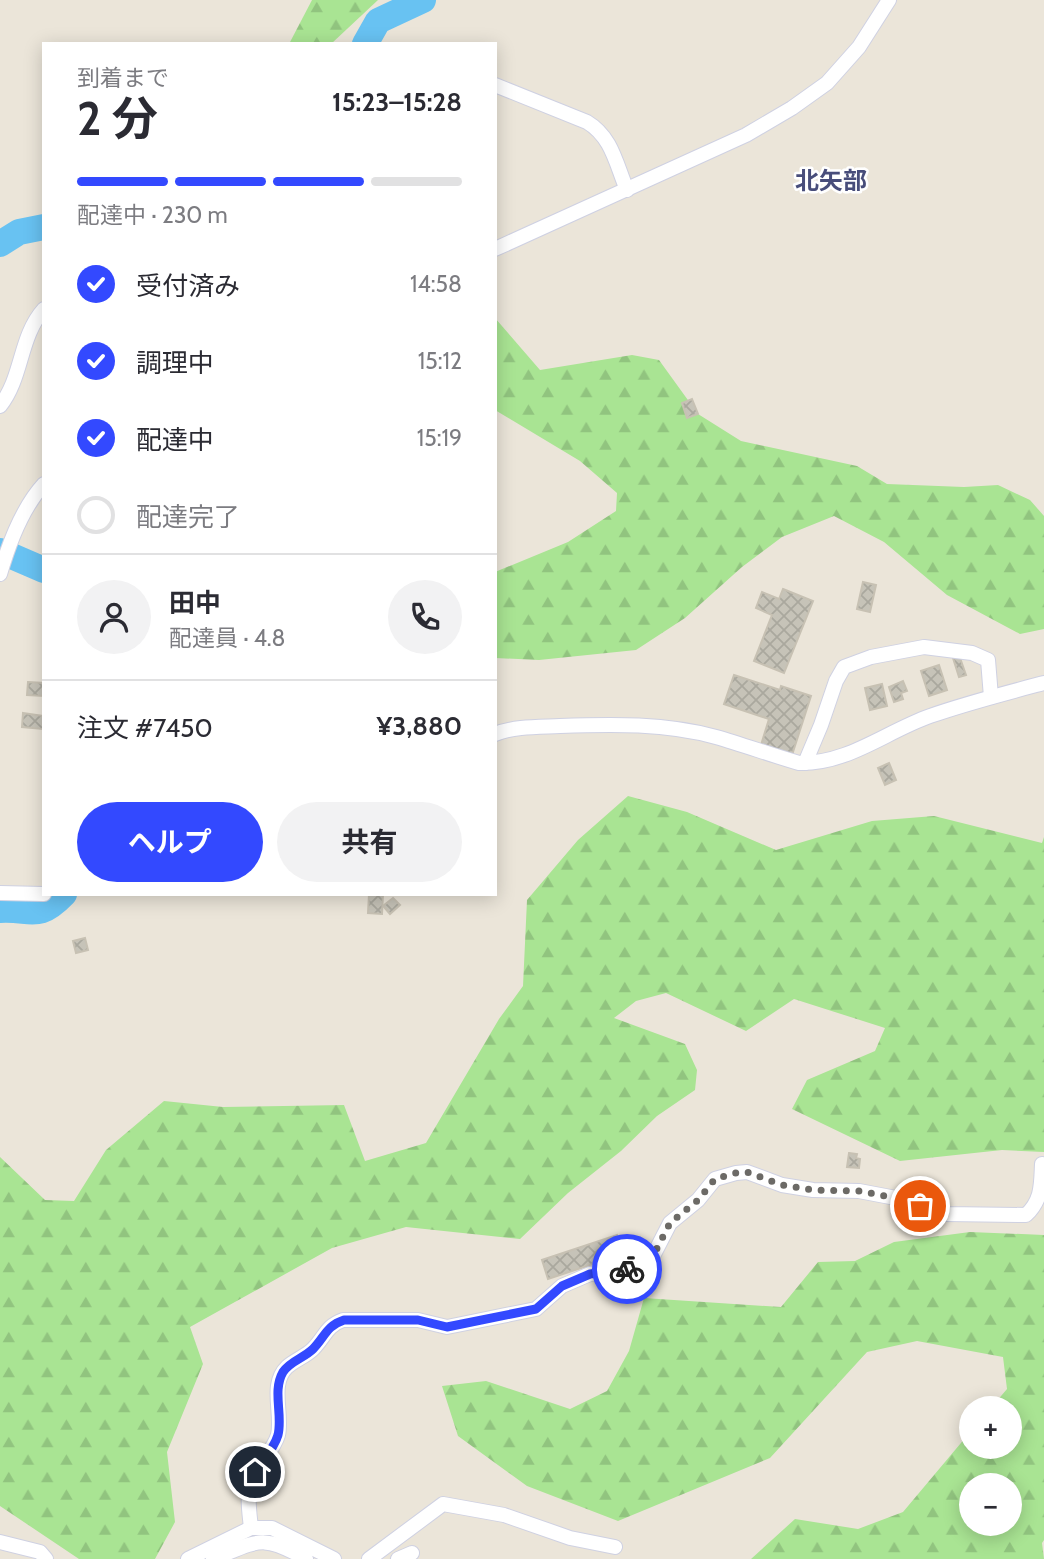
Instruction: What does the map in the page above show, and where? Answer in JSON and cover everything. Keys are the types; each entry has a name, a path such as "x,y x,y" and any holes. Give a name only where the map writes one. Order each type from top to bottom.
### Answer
{"street":[{"path":"497,248 746,135 810,95 827,83 859,47 889,0"},
{"path":"497,86 587,122 600,130 608,141 626,190"},
{"path":"0,406 9,395 27,337 42,311"},
{"path":"0,574 16,531 42,487"},
{"path":"805,763 844,667 871,657 924,647 972,653 988,660 991,697"},
{"path":"497,733 517,728 604,724 664,727 715,736 805,763 828,762 846,757 897,729 991,697 1044,683"},
{"path":"0,893 42,894"},
{"path":"251,1528 247,1492 255,1472 274,1446 278,1435 279,1380 285,1369 313,1350 333,1324 344,1320 418,1320 447,1327 536,1309 562,1286 590,1274 624,1270 653,1256 670,1223 698,1200 715,1179 736,1173 747,1172 782,1185 813,1190 859,1191 901,1199 946,1214 1026,1215 1041,1194 1042,1164"},
{"path":"369,1559 443,1504 504,1515 570,1538 615,1547"},
{"path":"188,1559 251,1528 272,1528 334,1559"},
{"path":"0,1542 40,1552 46,1559"},
{"path":"213,1559 254,1542 271,1542 303,1558"},
{"path":"398,1559 412,1553"}],"green space":[{"path":"312,0 378,0 333,42 290,42"},
{"path":"497,320 540,370 632,355 659,360 698,414 741,441 857,466 887,484 964,487 998,485 1030,500 1044,516 1044,629 1020,634 947,595 884,542 834,516 782,537 742,567 685,618 636,650 539,660 497,658 497,571 568,542 616,511 617,493 580,461 497,411"},
{"path":"628,796 687,812 776,850 872,821 934,816 1042,843 1044,837 1044,1152 1002,1150 900,1161 792,1109 807,1080 875,1051 885,1028 794,999 746,1031 666,993 636,1001 614,1018 685,1044 697,1070 695,1090 657,1116 621,1151 568,1193 520,1239 406,1227 332,1248 190,1327 203,1364 167,1452 175,1522 155,1559 79,1559 0,1506 0,1157 45,1200 74,1201 106,1150 164,1101 223,1107 344,1105 365,1161 426,1143 499,1019 523,986 527,900 578,840"},
{"path":"970,1232 1044,1235 1044,1559 751,1559 795,1519 858,1529 903,1512 959,1445 959,1459 1022,1459 1022,1396 1001,1396 1007,1389 1003,1357 917,1341 867,1352 770,1458 618,1521 527,1486 458,1436 442,1386 486,1381 570,1409 607,1391 629,1351 644,1298 781,1307 818,1262 855,1261 894,1242"}],"building":[{"path":"692,399 698,414 687,418 682,403"},
{"path":"863,582 876,585 870,612 857,609"},
{"path":"783,589 813,601 784,673 754,661 772,615 756,608 762,592 779,599"},
{"path":"959,655 966,675 959,677 953,658"},
{"path":"939,665 947,690 929,696 921,671"},
{"path":"734,675 780,690 781,686 811,696 792,755 761,745 769,719 724,704"},
{"path":"903,681 907,691 901,693 903,699 894,702 889,687"},
{"path":"28,682 42,683 42,696 27,695"},
{"path":"882,684 887,706 870,710 865,688"},
{"path":"23,713 42,716 42,729 22,727"},
{"path":"889,763 896,780 885,785 878,768"},
{"path":"369,896 383,896 382,914 368,913"},
{"path":"393,898 400,905 390,914 383,906"},
{"path":"85,938 88,950 76,953 73,941"},
{"path":"849,1153 857,1154 856,1158 860,1159 859,1168 847,1167"},
{"path":"617,1235 623,1254 548,1279 542,1260"}],"waterway":[{"path":"366,42 378,21 423,0"},
{"path":"0,244 19,232 42,227"},
{"path":"0,551 42,569"},
{"path":"0,910 40,911 62,896"}],"way so far":[{"path":"627,1269 653,1256 670,1223 698,1200 715,1179 736,1173 747,1172 782,1185 813,1190 859,1191 901,1199 920,1206"}],"district":[{"name":"北矢部","path":"831,181"}],"route":[{"path":"255,1472 274,1446 278,1435 279,1380 285,1369 313,1350 333,1324 344,1320 418,1320 447,1327 536,1309 562,1286 590,1274 627,1269"}]}
